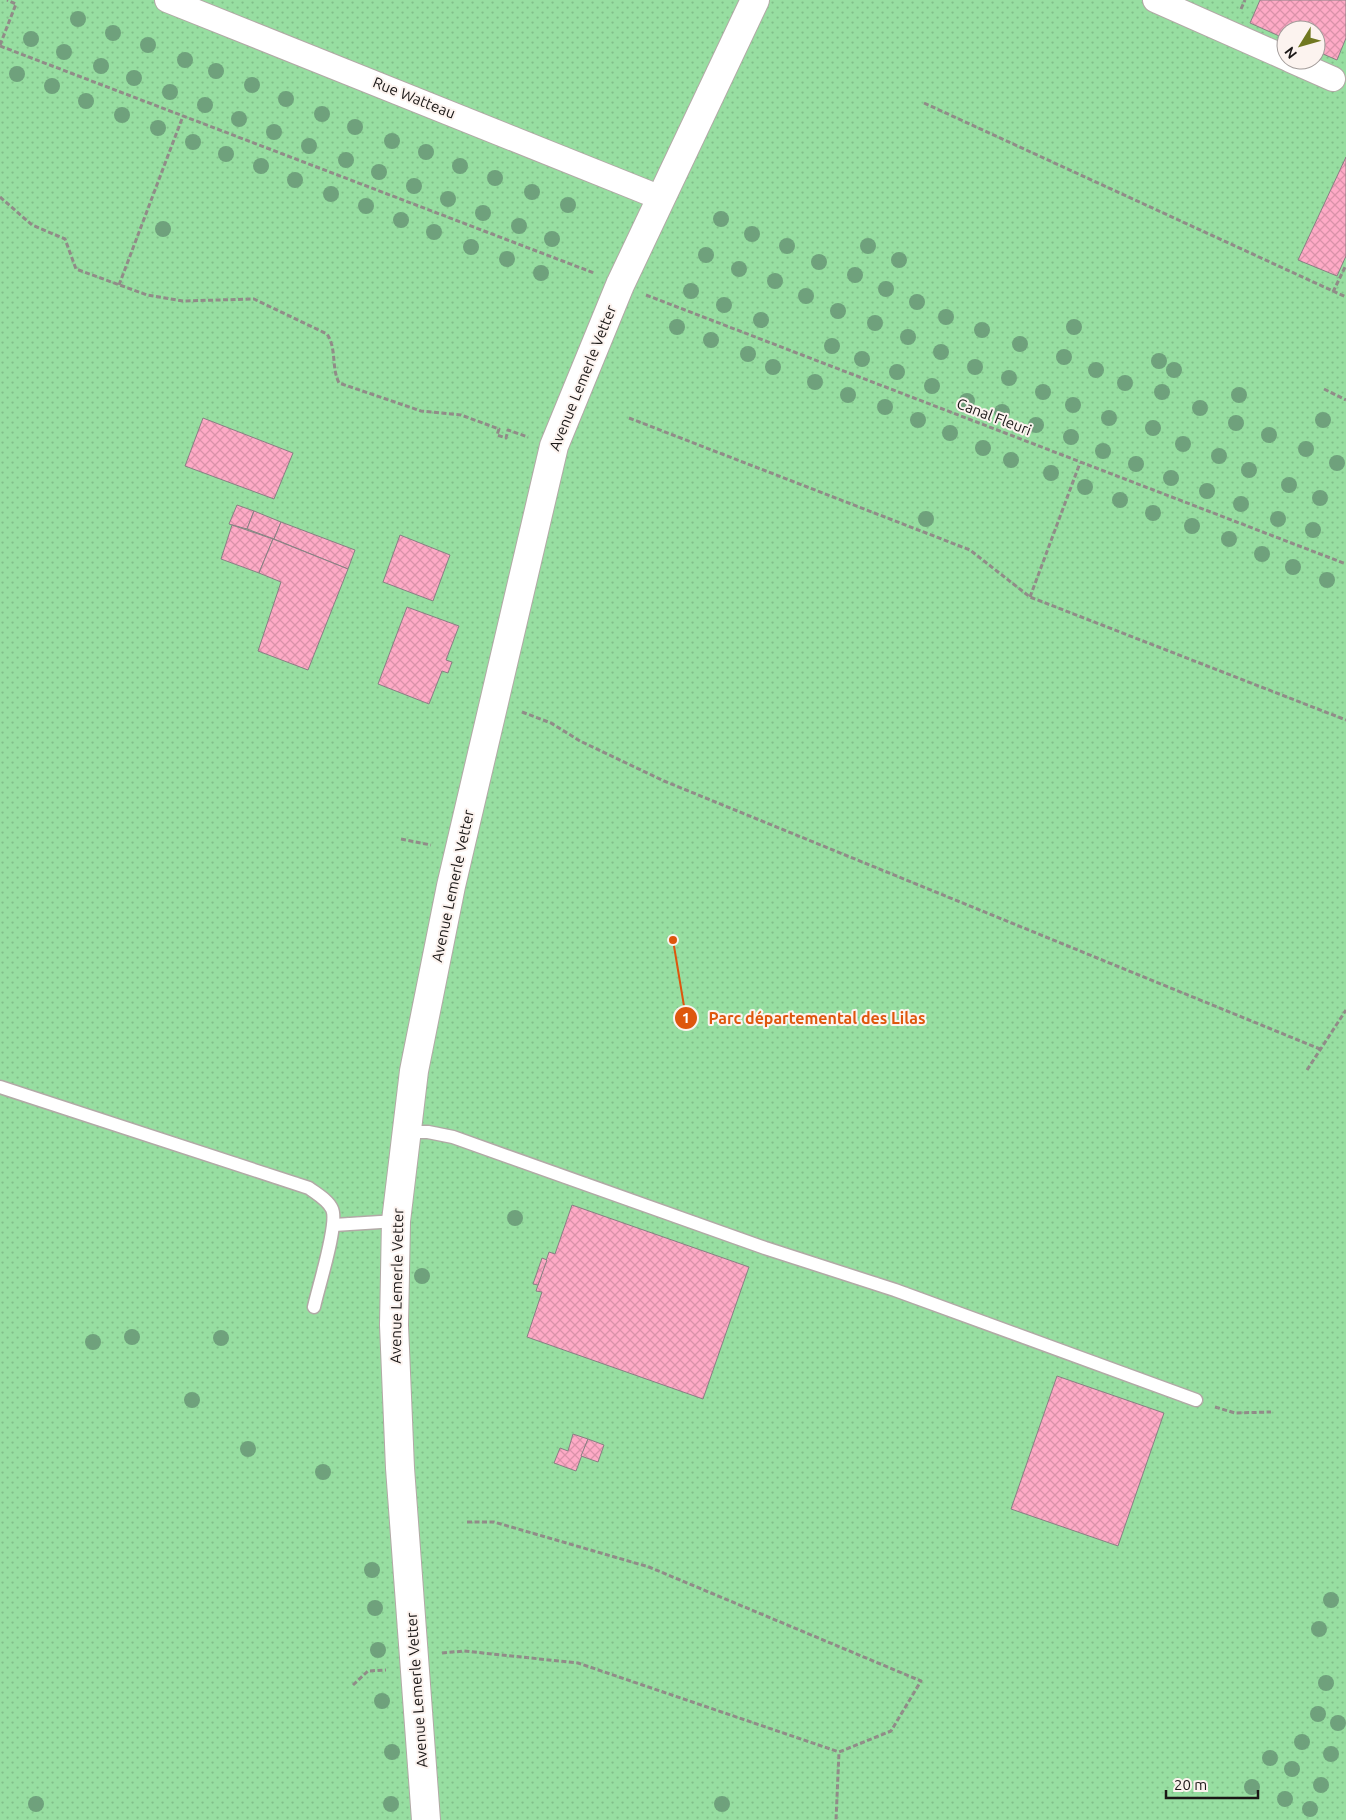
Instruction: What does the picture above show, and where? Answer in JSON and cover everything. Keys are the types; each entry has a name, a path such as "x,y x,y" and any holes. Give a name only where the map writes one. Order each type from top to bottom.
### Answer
{"street":[{"name":"Rue Watteau","path":"167,0 661,198"},
{"name":"Avenue Lemerle Vetter","path":"426,1820 396,1405 394,1325 396,1221 405,1132 414,1071 451,886 554,446 620,285 755,0"},
{"path":"1155,0 1276,54"},
{"path":"1313,70 1333,79"}],"lane":[{"path":"0,1087 309,1188 323,1198 332,1209 334,1225 314,1307"},
{"path":"405,1132 428,1132 453,1137 765,1248 895,1290 1196,1400"},
{"path":"334,1225 396,1221"}],"path":[{"path":"7,0 16,4 0,45 599,275"},
{"path":"924,103 1346,297"},
{"path":"119,285 183,116"},
{"path":"0,197 32,225 65,239 76,270 147,295 183,302 254,299 327,334 332,342 335,374 339,383 421,411 461,415 499,429 497,435 506,438 508,430 528,437"},
{"path":"1333,292 1346,265"},
{"name":"Canal Fleuri","path":"641,294 1346,564"},
{"path":"1324,389 1346,400"},
{"path":"629,418 970,550 1030,597 1346,720"},
{"path":"1030,597 1080,462"},
{"path":"551,723 580,741 664,782 1320,1049"},
{"path":"401,839 419,843"},
{"path":"1307,1070 1346,1010"},
{"path":"1196,1400 1235,1413 1271,1412"},
{"path":"353,1685 368,1671 434,1668 432,1654 464,1651 578,1663 839,1752 891,1731 921,1681 649,1567 494,1522 467,1522"},
{"path":"836,1820 839,1752"}],"green space":[{"path":"0,0 1346,0 1346,1820 0,1820"}],"building":[{"path":"1260,0 1346,0 1346,38 1337,60 1326,55 1326,20 1276,20 1276,35 1250,23"},
{"path":"1346,157 1346,256 1337,276 1298,260"},
{"path":"203,418 293,453 274,499 185,466"},
{"path":"237,505 254,511 247,529 229,524"},
{"path":"254,511 281,522 274,539 247,529"},
{"path":"281,522 355,550 348,569 274,539"},
{"path":"232,525 273,539 259,573 221,559"},
{"path":"400,535 450,555 433,601 383,582"},
{"path":"273,539 348,569 308,670 258,651 281,582 259,573"},
{"path":"407,607 459,626 446,660 452,662 448,673 442,671 429,704 378,684"},
{"path":"572,1205 749,1267 703,1399 527,1337 542,1292 536,1291 549,1252 555,1254"},
{"path":"542,1258 547,1260 538,1285 533,1284"},
{"path":"1057,1376 1164,1413 1118,1546 1011,1509"},
{"path":"573,1434 588,1439 576,1471 554,1463 560,1448 568,1451"},
{"path":"588,1439 604,1445 598,1462 581,1456"}],"place":[{"name":"Parc départemental des Lilas","path":"673,940"}]}
